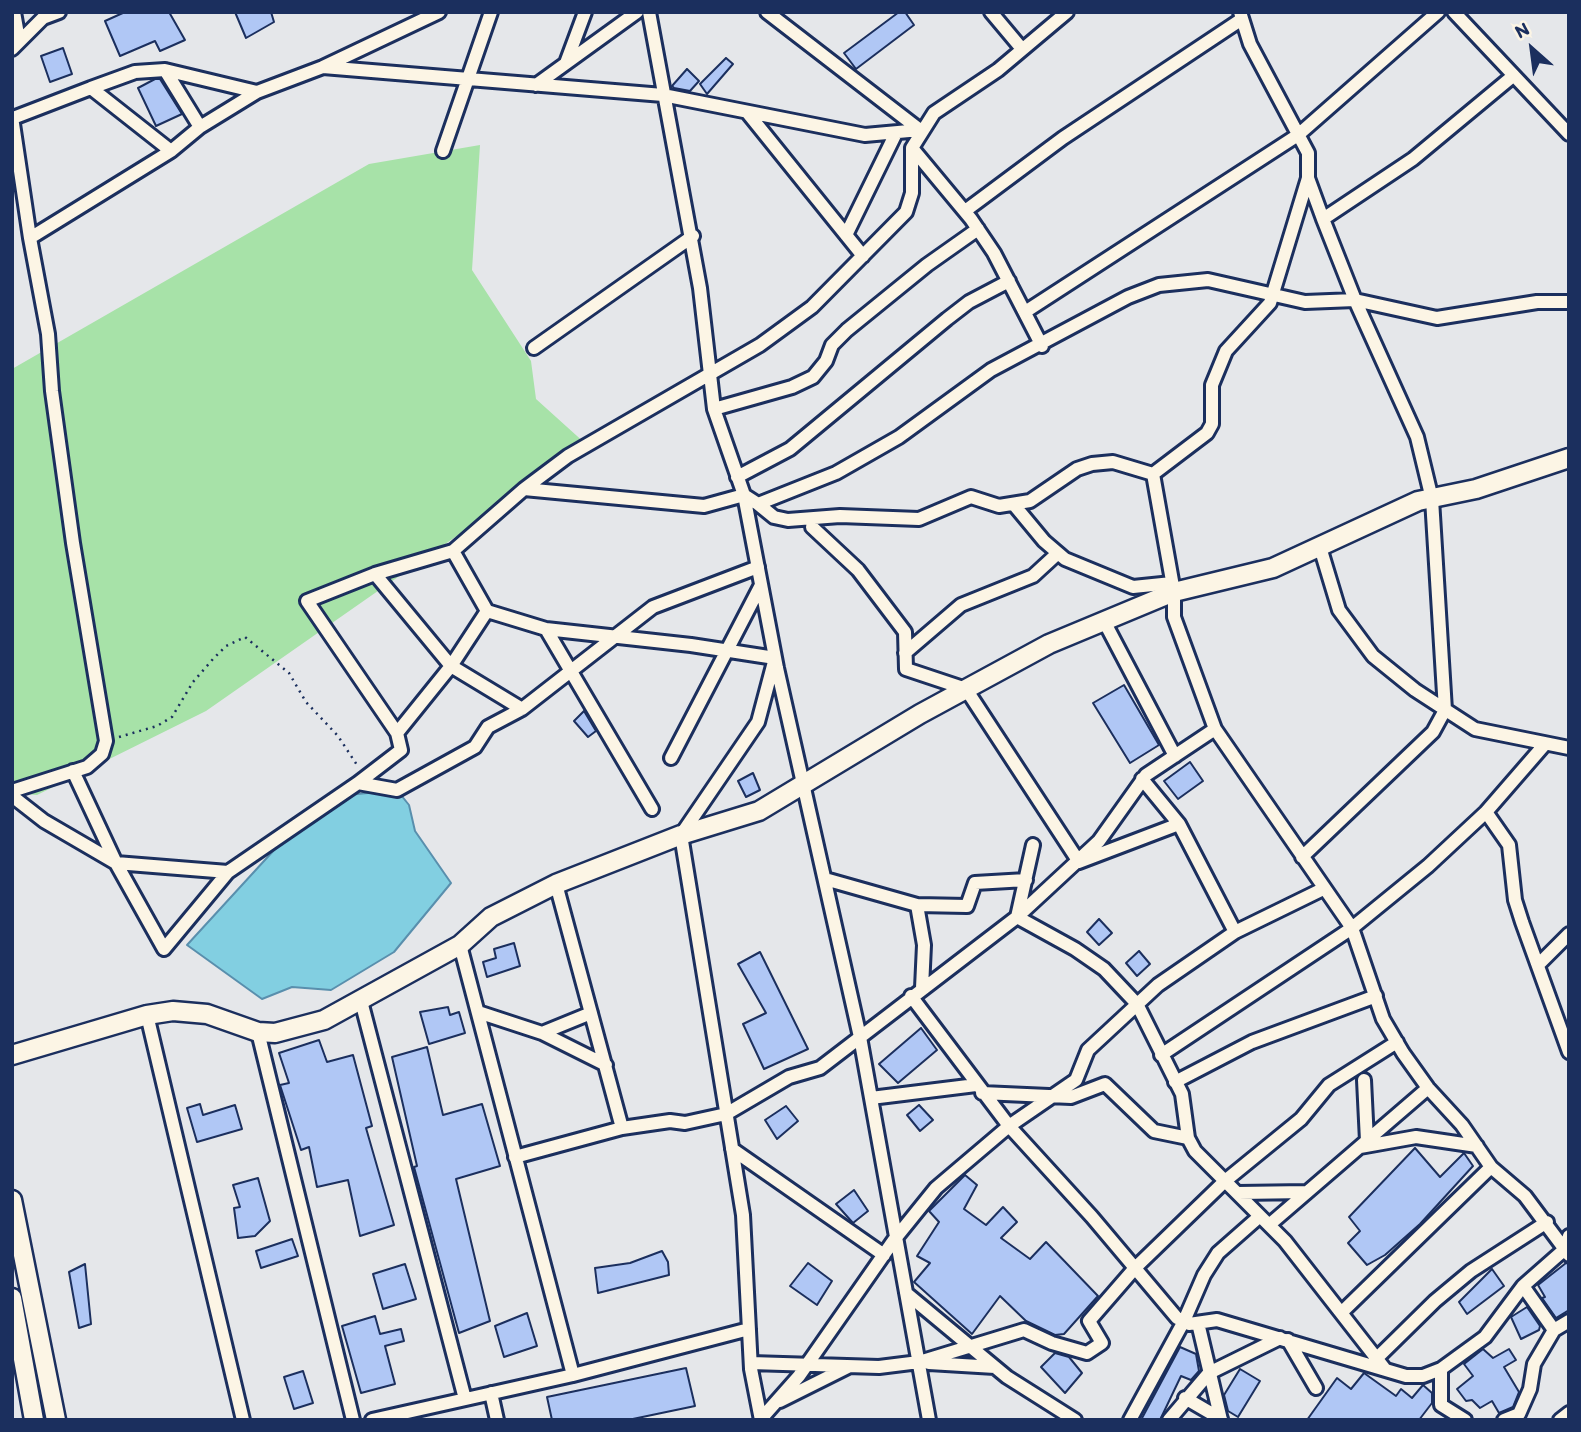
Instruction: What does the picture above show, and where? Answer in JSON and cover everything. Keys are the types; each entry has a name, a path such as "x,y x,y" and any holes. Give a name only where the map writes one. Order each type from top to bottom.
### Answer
{"street":[{"path":"14,12 16,45"},
{"path":"16,45 43,18 59,12"},
{"path":"30,238 171,151 200,127 257,92 323,67 439,12"},
{"path":"443,151 489,12"},
{"path":"566,64 585,12"},
{"path":"536,85 637,12"},
{"path":"649,12 692,237 714,409 744,495 775,658 860,1037 929,1420"},
{"path":"767,12 920,130"},
{"path":"991,12 1022,49"},
{"path":"73,771 116,863 164,949 228,872 358,783 401,750 397,733 307,601 375,574 453,551 524,489 568,456 760,345 812,307 905,212 910,203 912,148 920,130 934,113 1022,49 1066,12"},
{"path":"1024,312 1298,135 1438,12"},
{"path":"1454,12 1569,134"},
{"path":"965,211 1063,138 1241,16 1250,44 1308,153 1308,178 1270,303 1226,351 1212,385 1212,424 1207,433 1153,474"},
{"path":"323,67 663,95 866,135 920,130"},
{"path":"228,872 116,863 44,821 12,794 87,767 102,754 106,741 52,391 48,334 12,117 135,72 165,70 257,92"},
{"path":"165,70 200,127"},
{"path":"1323,219 1413,159 1513,76"},
{"path":"91,88 171,151"},
{"path":"747,112 863,256"},
{"path":"846,235 896,133"},
{"path":"912,148 978,229 1009,281 1042,346"},
{"path":"1302,857 1433,732 1445,710 1432,499 1416,438 1355,300 1308,178"},
{"path":"714,409 770,394 813,377 826,361 832,345 847,330 927,265 978,229"},
{"path":"534,348 692,237"},
{"path":"758,504 836,474 899,437 992,370 1042,346 1128,298 1159,285 1208,280 1305,302 1355,300 1437,318 1524,303 1569,302"},
{"path":"737,477 790,449 958,310 1009,281"},
{"path":"1015,506 1065,559 1133,587 1173,587 1273,568 1418,501 1476,489 1569,458"},
{"path":"524,489 704,506 744,495 774,517 788,520 840,516 919,519 971,497 999,506 1015,506 1044,494 1077,469 1092,464 1114,462 1153,474"},
{"path":"911,996 1009,1126 1177,1318 1184,1321 1217,1321 1380,1364 1415,1376 1441,1369 1485,1336 1523,1286 1568,1247 1525,1196 1491,1167 1478,1146 1428,1088 1383,1019 1352,928 1215,729 1174,617 1173,587 1153,474"},
{"path":"811,527 866,580 905,632 906,668 966,688 1079,862"},
{"path":"1320,547 1339,610 1373,656 1475,729 1569,748"},
{"path":"453,551 487,611 545,629 775,658"},
{"path":"905,653 961,605 1032,576 1058,552"},
{"path":"358,783 397,790 475,747 488,727 522,709 653,607 758,566"},
{"path":"375,574 451,666 522,709"},
{"path":"671,758 761,585"},
{"path":"12,1055 147,1014 173,1011 207,1014 258,1032 275,1033 305,1026 361,1001 460,945 491,917 556,884 681,835 759,811 966,688 1049,644 1173,587"},
{"path":"397,733 451,666 487,611"},
{"path":"1104,621 1175,756"},
{"path":"545,629 652,809"},
{"path":"761,1420 751,1363 743,1215 681,835 758,722 775,658"},
{"path":"515,1157 622,1128 670,1121 685,1124 726,1114 789,1077 820,1068 1017,917 1079,862 1107,832 1142,779 1215,729"},
{"path":"1161,1055 1352,928 1428,866 1486,812 1545,744"},
{"path":"1142,779 1179,824 1235,932"},
{"path":"1486,812 1509,845 1515,900 1569,1052"},
{"path":"1079,862 1179,824"},
{"path":"1017,917 1033,845"},
{"path":"825,879 917,905 967,906 975,883 1026,880"},
{"path":"556,884 622,1128"},
{"path":"761,1420 807,1365 896,1238 936,1188 1009,1126 1076,1080 1088,1050 1158,985 1235,932 1323,888"},
{"path":"917,905 924,945 922,988"},
{"path":"1017,917 1075,948 1104,969 1137,1004 1182,1094 1188,1138 1195,1151 1264,1220 1342,1312 1380,1364"},
{"path":"1538,965 1569,934"},
{"path":"460,945 573,1375"},
{"path":"1175,1082 1252,1042 1377,996"},
{"path":"361,1001 465,1399"},
{"path":"478,1012 541,1033 606,1065"},
{"path":"541,1033 591,1013"},
{"path":"147,1014 243,1420"},
{"path":"258,1032 354,1420"},
{"path":"751,1363 878,1367 919,1362 1024,1330 1052,1343 1087,1353 1102,1343 1089,1321 1135,1268 1225,1181 1301,1119 1329,1085 1397,1042"},
{"path":"1364,1080 1364,1144"},
{"path":"871,1098 979,1089 1071,1097 1105,1084 1154,1131 1188,1138"},
{"path":"1130,1420 1184,1321 1204,1275 1219,1253 1307,1192 1428,1088"},
{"path":"1364,1144 1416,1137 1478,1146"},
{"path":"732,1149 884,1255"},
{"path":"1342,1312 1491,1167"},
{"path":"1238,1194 1307,1192"},
{"path":"12,1200 16,1241 56,1420"},
{"path":"1380,1364 1435,1301 1462,1279 1547,1222"},
{"path":"1523,1286 1553,1330"},
{"path":"906,1293 995,1367 1075,1420"},
{"path":"12,1298 34,1420"},
{"path":"1504,1420 1519,1414 1531,1389 1534,1364 1553,1330 1569,1321"},
{"path":"1198,1323 1221,1420"},
{"path":"372,1420 391,1418 573,1375 749,1329"},
{"path":"1169,1420 1209,1373 1284,1339"},
{"path":"1284,1339 1316,1388"},
{"path":"919,1362 995,1367"},
{"path":"773,1405 849,1366"},
{"path":"1441,1369 1441,1405 1465,1420"},
{"path":"491,1393 497,1420"},
{"path":"1185,1398 1221,1420"},
{"path":"1560,1420 1569,1413"}],"path":[{"path":"106,741 157,726 172,717 193,682 213,659 226,646 245,637 289,673 306,702 338,736 357,763 358,783"}],"green space":[{"path":"480,145 472,270 531,361 536,399 587,445 206,711 37,795 12,793 12,369 369,164"}],"water":[{"path":"397,790 409,805 415,831 451,883 394,952 331,990 292,987 262,999 187,945 297,825 338,796"}],"building":[{"path":"125,12 169,12 185,40 160,51 155,41 120,56 105,21"},
{"path":"235,12 271,12 274,22 246,38"},
{"path":"899,12 905,12 914,25 856,69 844,53"},
{"path":"63,48 72,74 50,82 41,56"},
{"path":"726,58 733,64 707,94 700,84"},
{"path":"687,69 699,81 690,91 674,88 672,86"},
{"path":"160,79 182,114 156,126 138,88"},
{"path":"1124,685 1159,745 1130,763 1093,703"},
{"path":"584,711 596,731 588,737 574,721"},
{"path":"1190,762 1203,781 1178,799 1164,781"},
{"path":"753,773 760,790 746,797 738,781"},
{"path":"1099,919 1112,933 1099,945 1087,932"},
{"path":"514,943 520,966 487,977 483,962 496,958 494,949"},
{"path":"1139,951 1150,964 1137,976 1126,963"},
{"path":"760,952 808,1049 764,1069 743,1024 766,1013 738,964"},
{"path":"448,1007 450,1015 459,1012 465,1033 429,1044 420,1012"},
{"path":"921,1028 937,1050 898,1083 879,1064"},
{"path":"319,1040 327,1062 353,1055 372,1126 366,1128 394,1225 360,1236 348,1180 317,1187 309,1147 301,1150 280,1085 289,1083 279,1053"},
{"path":"427,1047 443,1115 482,1104 500,1166 456,1179 490,1321 459,1333 414,1167 417,1166 392,1057"},
{"path":"200,1104 203,1115 235,1105 242,1129 197,1142 187,1108"},
{"path":"919,1105 933,1120 920,1131 907,1115"},
{"path":"786,1106 798,1121 777,1139 765,1120"},
{"path":"1415,1148 1440,1177 1464,1153 1473,1166 1420,1224 1385,1255 1367,1265 1348,1243 1360,1231 1349,1217"},
{"path":"965,1175 977,1185 964,1209 986,1225 1003,1207 1017,1222 1001,1238 1030,1259 1046,1242 1098,1296 1064,1334 1055,1335 1026,1321 1000,1296 972,1334 914,1282 930,1263 917,1256 939,1222 929,1211"},
{"path":"258,1178 270,1221 255,1236 238,1238 234,1208 240,1207 233,1185"},
{"path":"854,1190 868,1211 853,1223 836,1204"},
{"path":"292,1239 298,1256 261,1268 256,1251"},
{"path":"662,1251 668,1262 669,1275 598,1293 595,1268 630,1263"},
{"path":"808,1263 832,1281 817,1305 790,1286"},
{"path":"1566,1263 1569,1264 1569,1310 1556,1318 1542,1298 1545,1297 1538,1285"},
{"path":"85,1264 91,1324 79,1328 69,1272"},
{"path":"405,1264 416,1299 383,1309 373,1274"},
{"path":"1492,1269 1504,1286 1467,1314 1459,1302"},
{"path":"1527,1307 1540,1326 1539,1330 1521,1339 1511,1317"},
{"path":"527,1313 537,1346 504,1357 495,1326"},
{"path":"375,1316 380,1334 401,1329 404,1341 385,1346 395,1384 361,1393 342,1326"},
{"path":"1180,1347 1196,1354 1199,1371 1191,1380 1181,1376 1160,1420 1141,1420"},
{"path":"1483,1349 1493,1358 1509,1349 1516,1360 1504,1367 1519,1392 1513,1407 1499,1413 1492,1401 1480,1408 1472,1400 1466,1401 1457,1389 1473,1376 1464,1364"},
{"path":"1055,1353 1069,1357 1082,1373 1065,1393 1041,1367"},
{"path":"686,1368 695,1406 628,1420 552,1420 547,1397"},
{"path":"1240,1369 1260,1381 1238,1417 1228,1411 1224,1395"},
{"path":"303,1371 313,1403 294,1409 284,1377"},
{"path":"1364,1373 1396,1396 1401,1389 1412,1398 1423,1385 1432,1393 1432,1403 1419,1420 1307,1420 1337,1378 1351,1389"}]}
